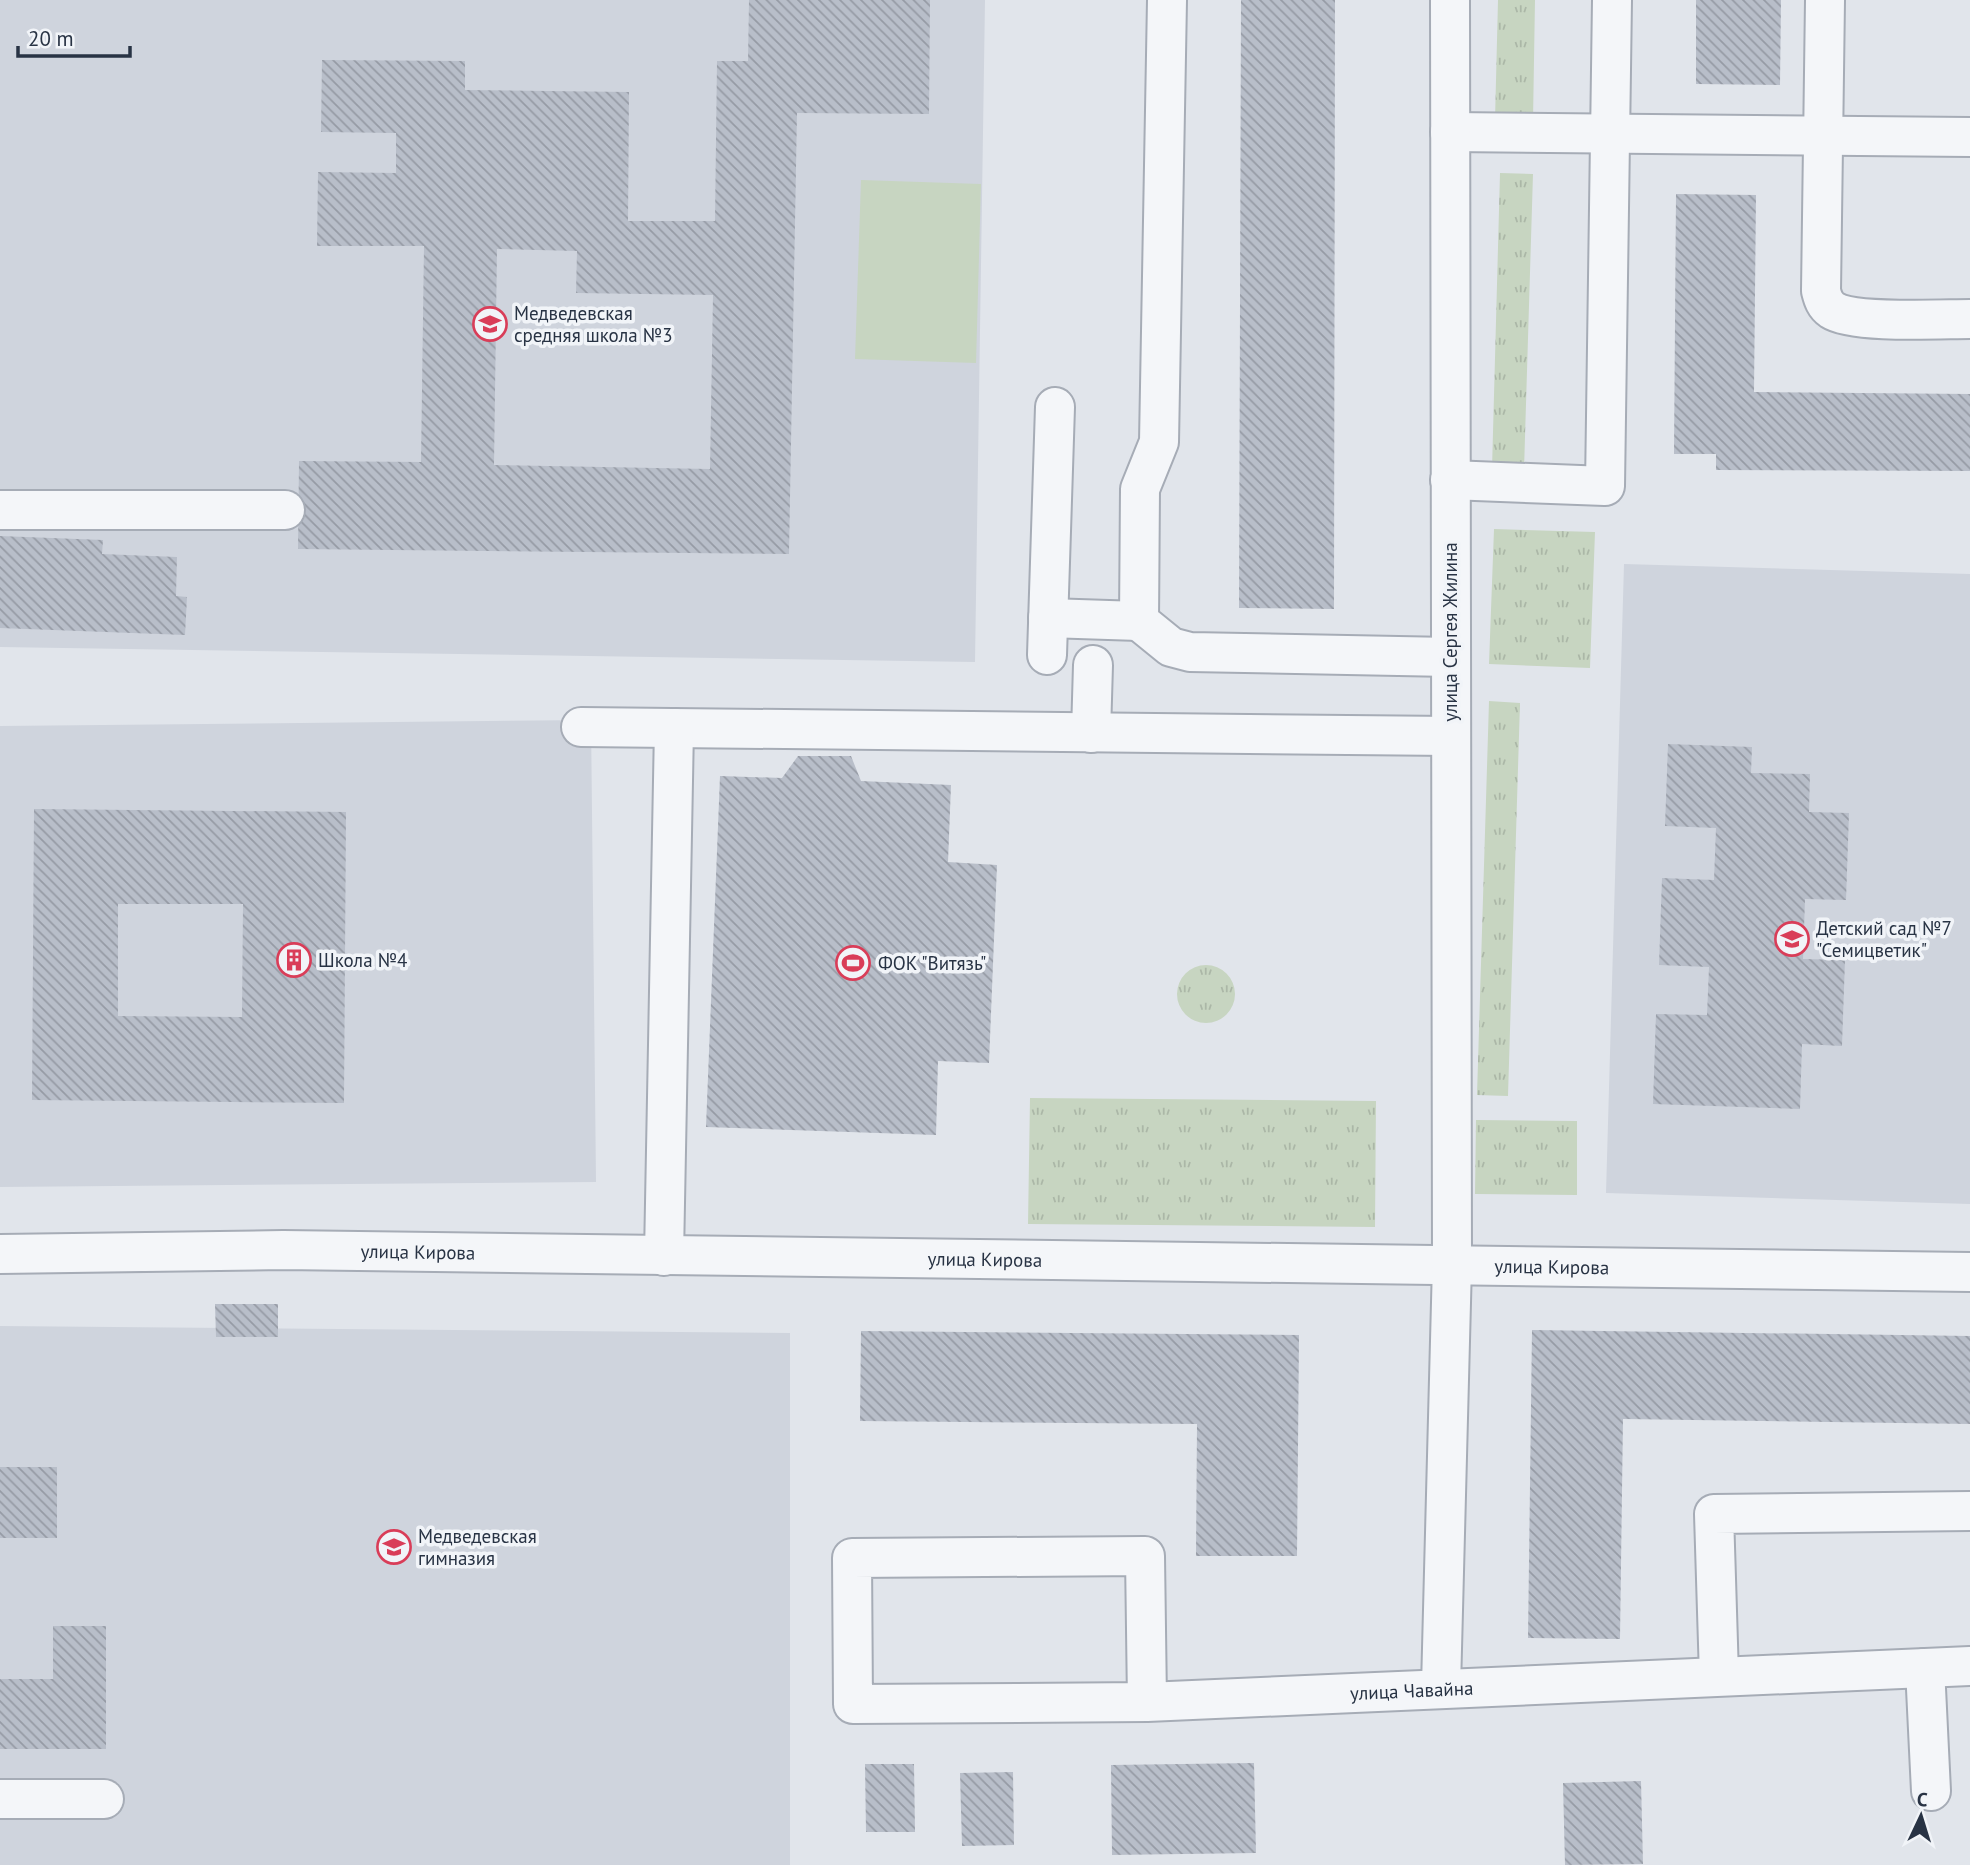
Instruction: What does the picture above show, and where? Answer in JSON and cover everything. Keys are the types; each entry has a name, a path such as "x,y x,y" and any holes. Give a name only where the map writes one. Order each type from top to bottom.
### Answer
{"street":[{"path":"1139,621 1140,489 1159,442 1167,0"},
{"name":"улица Сергея Жилина","path":"1441,1686 1452,1264 1450,0"},
{"path":"1450,480 1605,486 1612,0"},
{"path":"1825,0 1821,291 1824,302 1831,309 1850,317 1970,319"},
{"path":"1450,132 1970,137"},
{"path":"1055,407 1048,636 1139,621 1171,647 1190,652 1450,657"},
{"path":"0,510 285,510"},
{"path":"1091,733 1093,665"},
{"path":"581,727 1451,736"},
{"path":"664,1256 674,728"},
{"name":"улица Кирова","path":"0,1254 283,1250 1970,1272"},
{"path":"1719,1676 1714,1514 1970,1511"},
{"name":"улица Чавайна","path":"1147,1702 1145,1556 852,1558 853,1704 1147,1702 1441,1686 1970,1666"},
{"path":"1925,1668 1931,1791"},
{"path":"0,1799 104,1799"}],"shaded area":[{"name":"Медведевская средняя школа №3","path":"0,0 985,0 975,662 0,647"},
{"name":"Детский сад №7 \"Семицветик\"","path":"1624,564 1970,574 1970,1204 1606,1193"},
{"path":"591,720 596,1182 0,1187 0,726"},
{"name":"Медведевская гимназия","path":"0,1326 790,1333 790,1865 0,1865"}],"green space":[{"path":"1498,0 1535,0 1533,121 1495,120"},
{"path":"1500,173 1533,174 1524,470 1492,469"},
{"path":"861,180 981,184 976,363 855,359"},
{"path":"1494,529 1595,532 1590,668 1489,664"},
{"path":"1489,701 1520,703 1508,1096 1477,1095"},
{"path":"1200,965 1212,965 1227,973 1235,988 1235,1000 1227,1015 1212,1023 1200,1023 1185,1015 1177,1000 1177,988 1185,973"},
{"path":"1030,1098 1376,1101 1375,1227 1028,1224"},
{"path":"1476,1120 1577,1121 1577,1195 1475,1194"}],"building":[{"path":"749,0 930,0 929,114 797,113 789,554 298,549 299,461 421,462 424,246 317,246 318,172 396,173 396,133 321,132 322,60 465,61 465,90 629,92 628,221 715,221 717,61 748,61","holes":["497,249 577,251 576,293 713,295 710,469 494,465"]},
{"path":"1241,0 1335,0 1334,609 1239,608"},
{"path":"1696,0 1781,0 1780,85 1696,84"},
{"path":"1676,194 1756,195 1754,392 1970,394 1970,471 1716,470 1716,454 1674,454"},
{"path":"0,536 103,540 102,554 177,557 176,596 187,597 185,635 0,628"},
{"path":"1668,744 1752,747 1751,773 1810,774 1809,812 1849,813 1846,900 1805,899 1803,959 1845,960 1842,1046 1802,1044 1800,1109 1653,1104 1656,1014 1707,1015 1709,967 1659,965 1662,878 1714,880 1716,828 1665,826"},
{"name":"ФОК \"Витязь\"","path":"798,756 851,756 861,781 951,785 948,862 997,865 989,1063 938,1061 936,1135 706,1127 720,776 782,778"},
{"name":"Школа №4","path":"34,809 346,812 344,1103 32,1100","holes":["118,904 243,904 242,1017 118,1016"]},
{"path":"215,1304 278,1304 278,1337 216,1337"},
{"path":"1532,1330 1970,1336 1970,1424 1623,1419 1620,1639 1528,1638"},
{"path":"861,1331 1299,1335 1297,1556 1196,1556 1197,1424 860,1421"},
{"path":"0,1467 57,1467 57,1538 0,1538"},
{"path":"53,1626 106,1626 106,1749 0,1749 0,1679 53,1679"},
{"path":"1254,1763 1256,1853 1112,1855 1111,1765"},
{"path":"865,1764 914,1764 915,1832 866,1832"},
{"path":"1013,1772 1014,1845 962,1846 960,1773"},
{"path":"1641,1781 1643,1864 1565,1865 1563,1783"}],"place":[{"name":"Медведевская средняя школа №3","path":"490,324"},
{"name":"Детский сад №7 \"Семицветик\"","path":"1792,939"},
{"name":"Школа №4","path":"294,960"},
{"name":"ФОК \"Витязь\"","path":"853,963"},
{"name":"Медведевская гимназия","path":"394,1547"}]}
